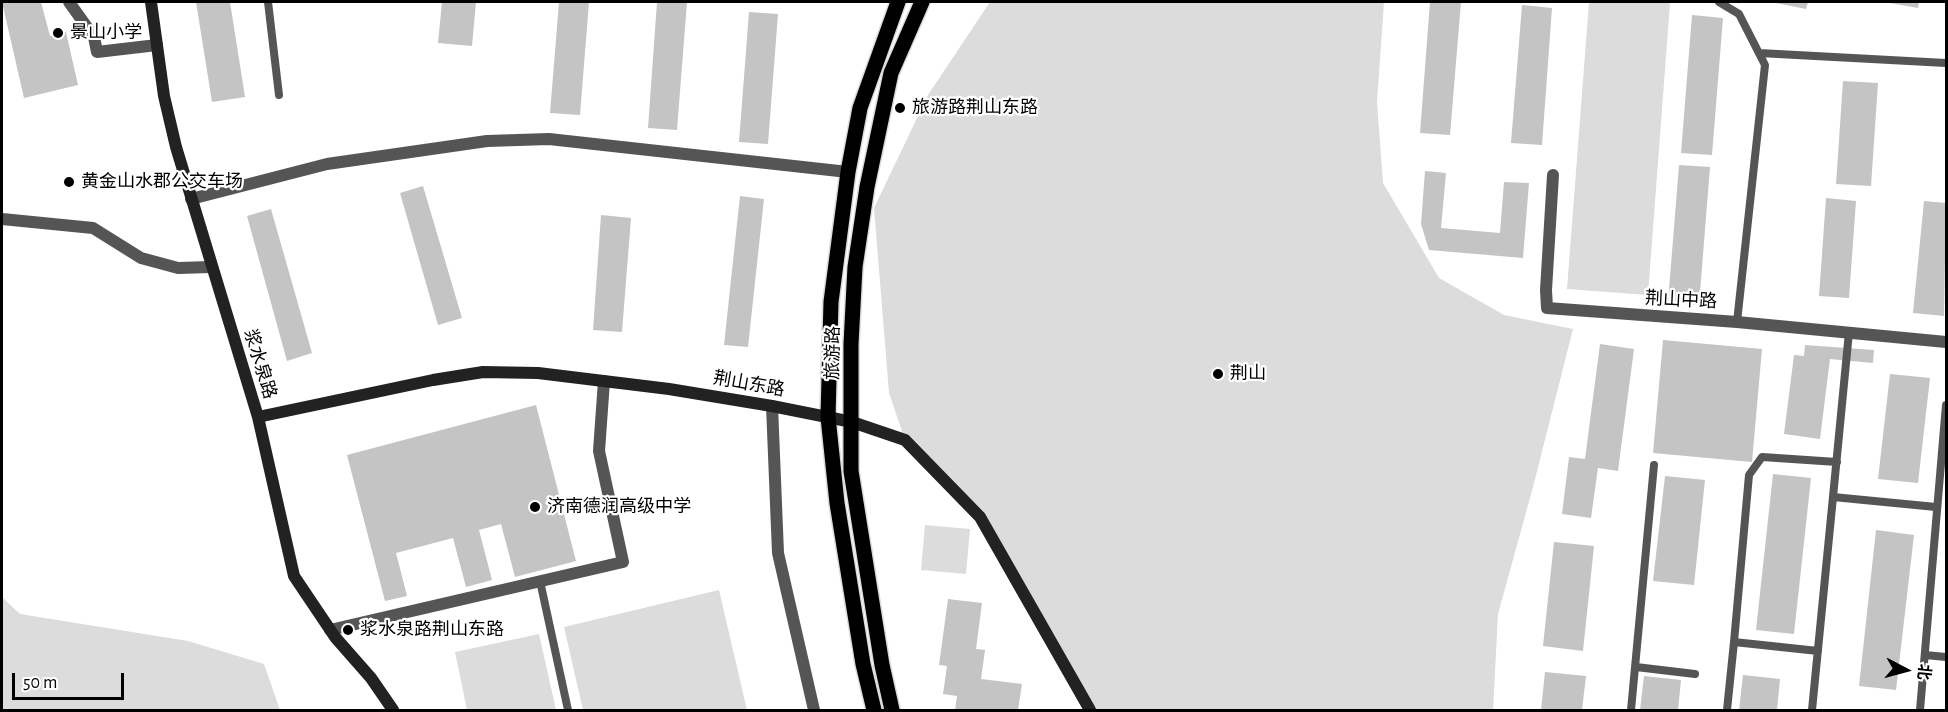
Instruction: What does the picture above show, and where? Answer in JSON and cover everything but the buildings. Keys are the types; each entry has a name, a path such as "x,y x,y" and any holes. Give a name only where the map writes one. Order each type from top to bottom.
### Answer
{"main road":[{"name":"旅游路","path":"874,711 863,664 837,503 828,417 831,294 848,172 860,108 898,2"},
{"name":"旅游路","path":"892,711 882,665 851,471 851,344 855,267 867,187 891,73 922,2"}],"street":[{"path":"69,2 94,37 97,52 157,45"},
{"name":"浆水泉路","path":"151,2 164,96 191,199 258,417 294,576 330,630 371,678 393,711"},
{"path":"191,199 327,164 487,141 549,139 848,172"},
{"name":"荆山中路","path":"1553,175 1546,290 1547,308 1737,322 1947,342"},
{"path":"2,219 93,228 141,258 178,268 211,267"},
{"name":"荆山东路","path":"258,417 433,380 483,372 538,373 772,406 852,422 905,440 980,517 1090,711"},
{"path":"330,630 623,562 599,451 604,381"},
{"path":"772,406 778,553 814,711"}],"lane":[{"path":"268,2 279,95"},
{"path":"1719,2 1739,14 1765,65 1737,322"},
{"path":"1759,53 1947,63"},
{"path":"1812,711 1849,332"},
{"path":"1920,711 1936,507 1947,405"},
{"path":"1727,711 1749,475 1762,457 1837,462"},
{"path":"1631,711 1654,465"},
{"path":"1833,497 1936,507"},
{"path":"540,581 568,711"},
{"path":"1734,642 1818,651"},
{"path":"1925,655 1947,657"},
{"path":"1636,667 1695,674"}],"shaded area":[{"path":"990,2 1384,2 1377,102 1383,183 1439,278 1504,315 1573,329 1498,614 1493,710 1090,710 980,517 905,440 889,393 874,208 928,95"},
{"path":"1589,2 1670,3 1648,295 1567,289"},
{"path":"925,525 970,529 966,574 921,570"},
{"path":"719,590 747,710 583,710 564,627"},
{"path":"2,597 20,614 188,641 264,664 280,710 2,710"},
{"path":"539,634 556,710 467,710 455,652"}],"place":[{"name":"景山小学","path":"58,33"},
{"name":"旅游路荆山东路","path":"900,108"},
{"name":"黄金山水郡公交车场","path":"69,182"},
{"name":"荆山","path":"1218,374"},
{"name":"济南德润高级中学","path":"535,507"},
{"name":"浆水泉路荆山东路","path":"348,630"}]}
